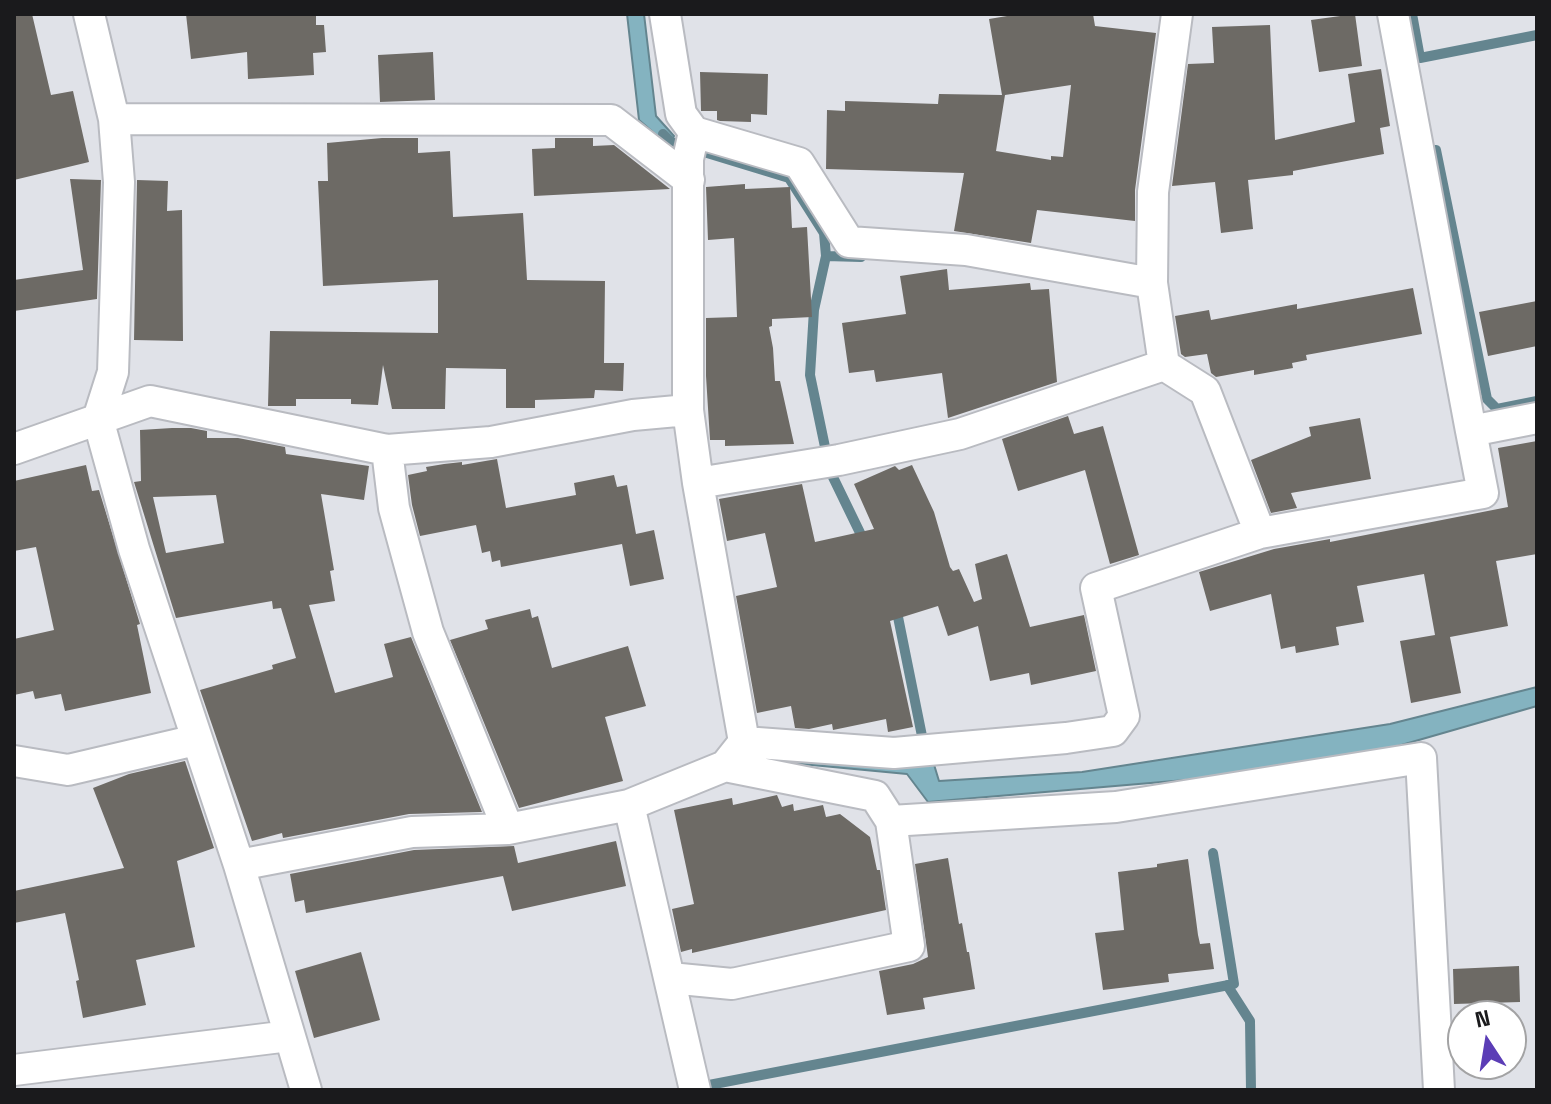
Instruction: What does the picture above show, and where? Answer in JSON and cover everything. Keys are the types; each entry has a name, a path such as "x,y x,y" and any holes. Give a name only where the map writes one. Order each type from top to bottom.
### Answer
{"street":[{"path":"89,14 114,119 119,182 113,372 98,419 134,549 239,865 306,1090"},
{"path":"239,865 412,832 508,829 629,805 725,766 744,742 688,410 691,152 681,114 665,14"},
{"path":"1177,14 1153,192 1152,283 1164,365 1205,391 1260,533"},
{"path":"744,742 894,753 1113,731 1124,716 1096,588 1260,533 1483,493 1393,14"},
{"path":"114,119 611,120 691,152 799,163 849,242 966,250 1152,283"},
{"path":"698,483 830,461 960,434 1164,365"},
{"path":"14,449 150,401 387,450 491,442 633,415 688,410"},
{"path":"1471,431 1537,418"},
{"path":"387,450 394,508 428,632 508,829"},
{"path":"14,761 68,770 196,740"},
{"path":"891,821 1116,807 1421,758 1439,1090"},
{"path":"670,978 732,984 909,946 891,821 875,796 725,766"},
{"path":"629,805 695,1090"},
{"path":"14,1070 289,1036"}],"water":[{"path":"627,14 644,14 656,116 674,136 669,146 639,120"},
{"path":"1537,687 1537,706 1391,748 1197,779 928,802 907,774 759,760 769,752 932,758 939,781 1082,772 1390,724"}],"building":[{"path":"14,14 32,14 51,95 73,91 89,162 14,180"},
{"path":"186,14 316,14 316,25 324,25 326,52 313,53 314,75 248,79 247,52 191,59"},
{"path":"1019,14 1093,14 1095,26 1156,33 1135,190 1135,221 1037,210 1031,243 954,231 964,173 826,169 827,110 845,111 845,101 938,104 939,94 1002,95 989,19","holes":["1071,85 1063,157 1051,156 1051,160 996,151 1005,95"]},
{"path":"1355,14 1362,66 1319,72 1311,20"},
{"path":"1270,25 1275,140 1355,122 1348,74 1381,69 1390,126 1380,128 1384,154 1293,171 1293,175 1248,180 1253,229 1221,233 1215,182 1172,186 1188,64 1214,63 1212,27"},
{"path":"433,52 435,100 380,102 378,55"},
{"path":"700,72 768,74 767,115 751,114 751,122 720,121 717,120 717,111 701,111"},
{"path":"418,138 418,153 450,151 453,217 523,213 527,280 605,281 604,363 624,363 623,391 595,390 594,398 535,400 535,408 506,408 506,369 446,368 445,409 392,409 383,365 378,405 351,404 351,399 296,399 296,406 268,406 270,331 438,333 438,280 323,286 318,181 328,181 327,143"},
{"path":"555,138 593,138 593,146 614,145 670,189 534,196 532,149 555,148"},
{"path":"70,179 101,180 97,299 14,311 14,280 83,270"},
{"path":"137,180 168,181 167,211 182,210 183,341 134,340"},
{"path":"745,184 745,189 790,187 792,228 807,227 812,317 772,319 772,326 769,327 775,381 780,381 794,444 725,446 725,440 710,440 706,318 737,317 734,238 708,240 706,187"},
{"path":"947,269 949,290 1030,283 1031,290 1049,289 1057,382 948,418 942,373 876,382 874,370 849,373 842,323 906,314 900,276"},
{"path":"1413,288 1422,334 1306,355 1307,360 1292,363 1293,368 1254,375 1254,370 1216,377 1211,373 1207,354 1185,357 1181,354 1175,316 1209,310 1211,320 1297,304 1297,309"},
{"path":"1537,301 1537,346 1488,356 1479,312"},
{"path":"1068,416 1074,434 1103,426 1139,555 1110,564 1085,470 1018,491 1002,439"},
{"path":"1360,418 1371,479 1291,493 1297,508 1271,513 1251,460 1311,436 1309,427"},
{"path":"191,428 207,431 207,438 238,438 285,447 286,454 369,466 364,500 321,494 334,570 330,571 335,601 309,605 335,693 393,677 384,644 411,637 482,812 409,814 283,838 282,833 252,841 200,690 273,669 272,665 296,658 281,608 273,609 272,601 176,618 134,482 141,481 140,430","holes":["216,495 224,543 166,553 153,497"]},
{"path":"1537,441 1537,554 1496,561 1508,626 1450,637 1461,693 1411,703 1400,641 1435,635 1424,574 1357,586 1364,622 1336,627 1339,645 1296,653 1295,646 1281,649 1271,594 1210,611 1199,572 1274,549 1330,539 1330,542 1508,507 1498,448"},
{"path":"497,459 506,508 576,495 574,483 614,475 617,487 627,485 636,534 654,530 664,579 630,586 622,544 501,567 500,560 492,562 490,551 482,553 476,525 420,536 408,475 427,471 426,467"},
{"path":"86,465 92,491 99,490 140,624 137,625 151,693 65,711 61,694 35,699 33,691 14,695 14,639 54,630 36,547 14,551 14,481"},
{"path":"912,465 934,512 950,567 953,571 959,569 974,602 982,599 975,564 1007,554 1030,627 1084,615 1096,671 1031,685 1029,673 990,681 978,626 948,636 938,606 890,621 913,727 888,732 886,719 833,730 832,724 809,729 795,728 791,706 757,713 736,596 777,587 765,533 727,541 719,499 802,484 815,542 874,529 854,484 895,466 899,470"},
{"path":"530,609 532,618 538,616 552,668 628,646 646,706 605,717 623,781 519,808 450,640 488,629 485,620"},
{"path":"185,761 214,848 177,861 195,947 136,960 146,1005 83,1018 76,981 79,980 65,913 14,923 14,891 124,868 93,788 129,774"},
{"path":"777,795 782,807 793,804 794,811 823,805 826,817 840,814 870,837 877,870 880,870 886,910 692,953 692,949 681,952 672,909 694,904 674,810 732,798 733,805"},
{"path":"616,841 626,886 512,911 503,876 306,913 304,900 295,902 290,874 414,850 514,846 518,863"},
{"path":"948,858 959,924 962,923 975,989 923,998 925,1009 887,1015 879,971 913,964 928,957 915,864"},
{"path":"1188,859 1200,944 1210,943 1214,969 1168,974 1169,982 1103,990 1095,933 1124,930 1118,872"},
{"path":"361,952 380,1020 314,1038 295,971"},
{"path":"1519,966 1520,1000 1454,1000 1453,969"}],"waterway":[{"path":"1412,14 1420,58 1537,35"},
{"path":"663,134 671,142 789,178 824,233 826,256 814,310 810,375 830,471 864,541"},
{"path":"1436,150 1487,399 1497,409 1537,401"},
{"path":"826,256 861,257"},
{"path":"894,607 923,741"},
{"path":"709,1085 1234,984 1213,853"},
{"path":"1227,985 1250,1021 1251,1090"}]}
